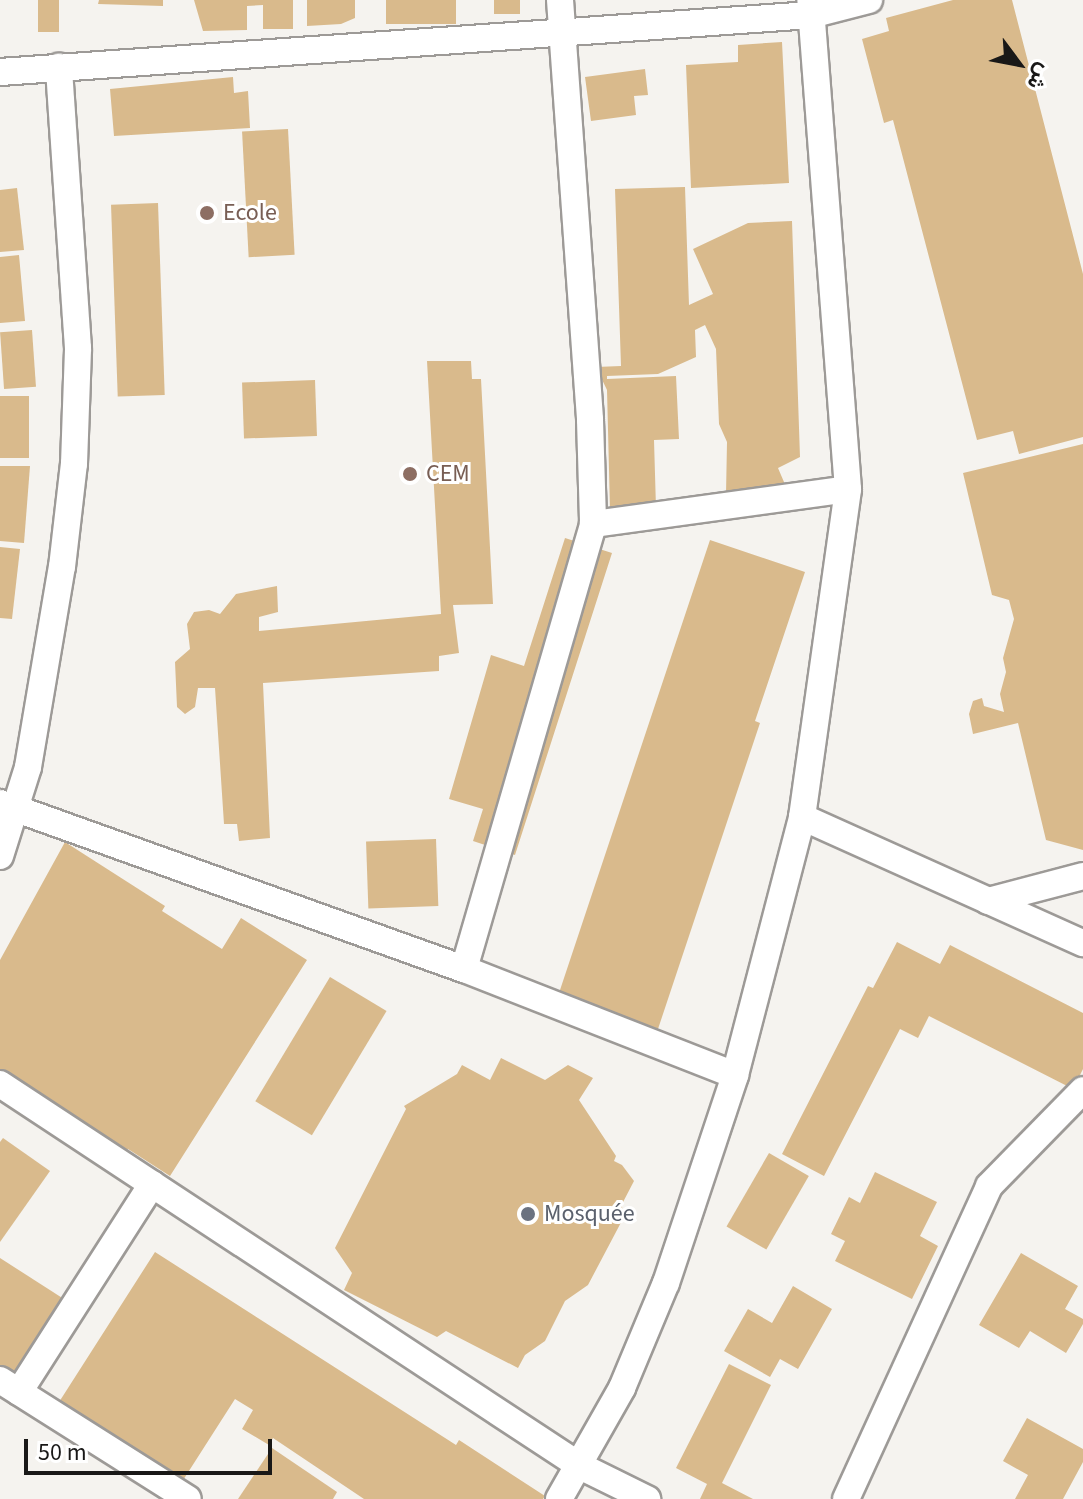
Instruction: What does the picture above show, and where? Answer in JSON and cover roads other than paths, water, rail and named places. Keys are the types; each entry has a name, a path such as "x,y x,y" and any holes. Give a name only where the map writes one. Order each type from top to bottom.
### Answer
{"street":[{"path":"464,969 593,524 590,420 560,0"},
{"path":"0,72 563,30 869,0"},
{"path":"559,1499 622,1388 666,1283 735,1075 802,817 848,489 810,8"},
{"path":"0,856 8,806 28,767 60,583 74,464 78,348 59,67"},
{"path":"593,524 848,489"},
{"path":"8,806 464,969 735,1075"},
{"path":"802,817 1083,943"},
{"path":"988,901 1083,876"},
{"path":"0,1084 580,1466 647,1499"},
{"path":"846,1499 989,1186 1083,1090"},
{"path":"152,1184 10,1386 188,1499"}],"place":[{"name":"Ecole","path":"207,213"},
{"name":"CEM","path":"410,474"},
{"name":"Mosquée","path":"528,1214"}]}
